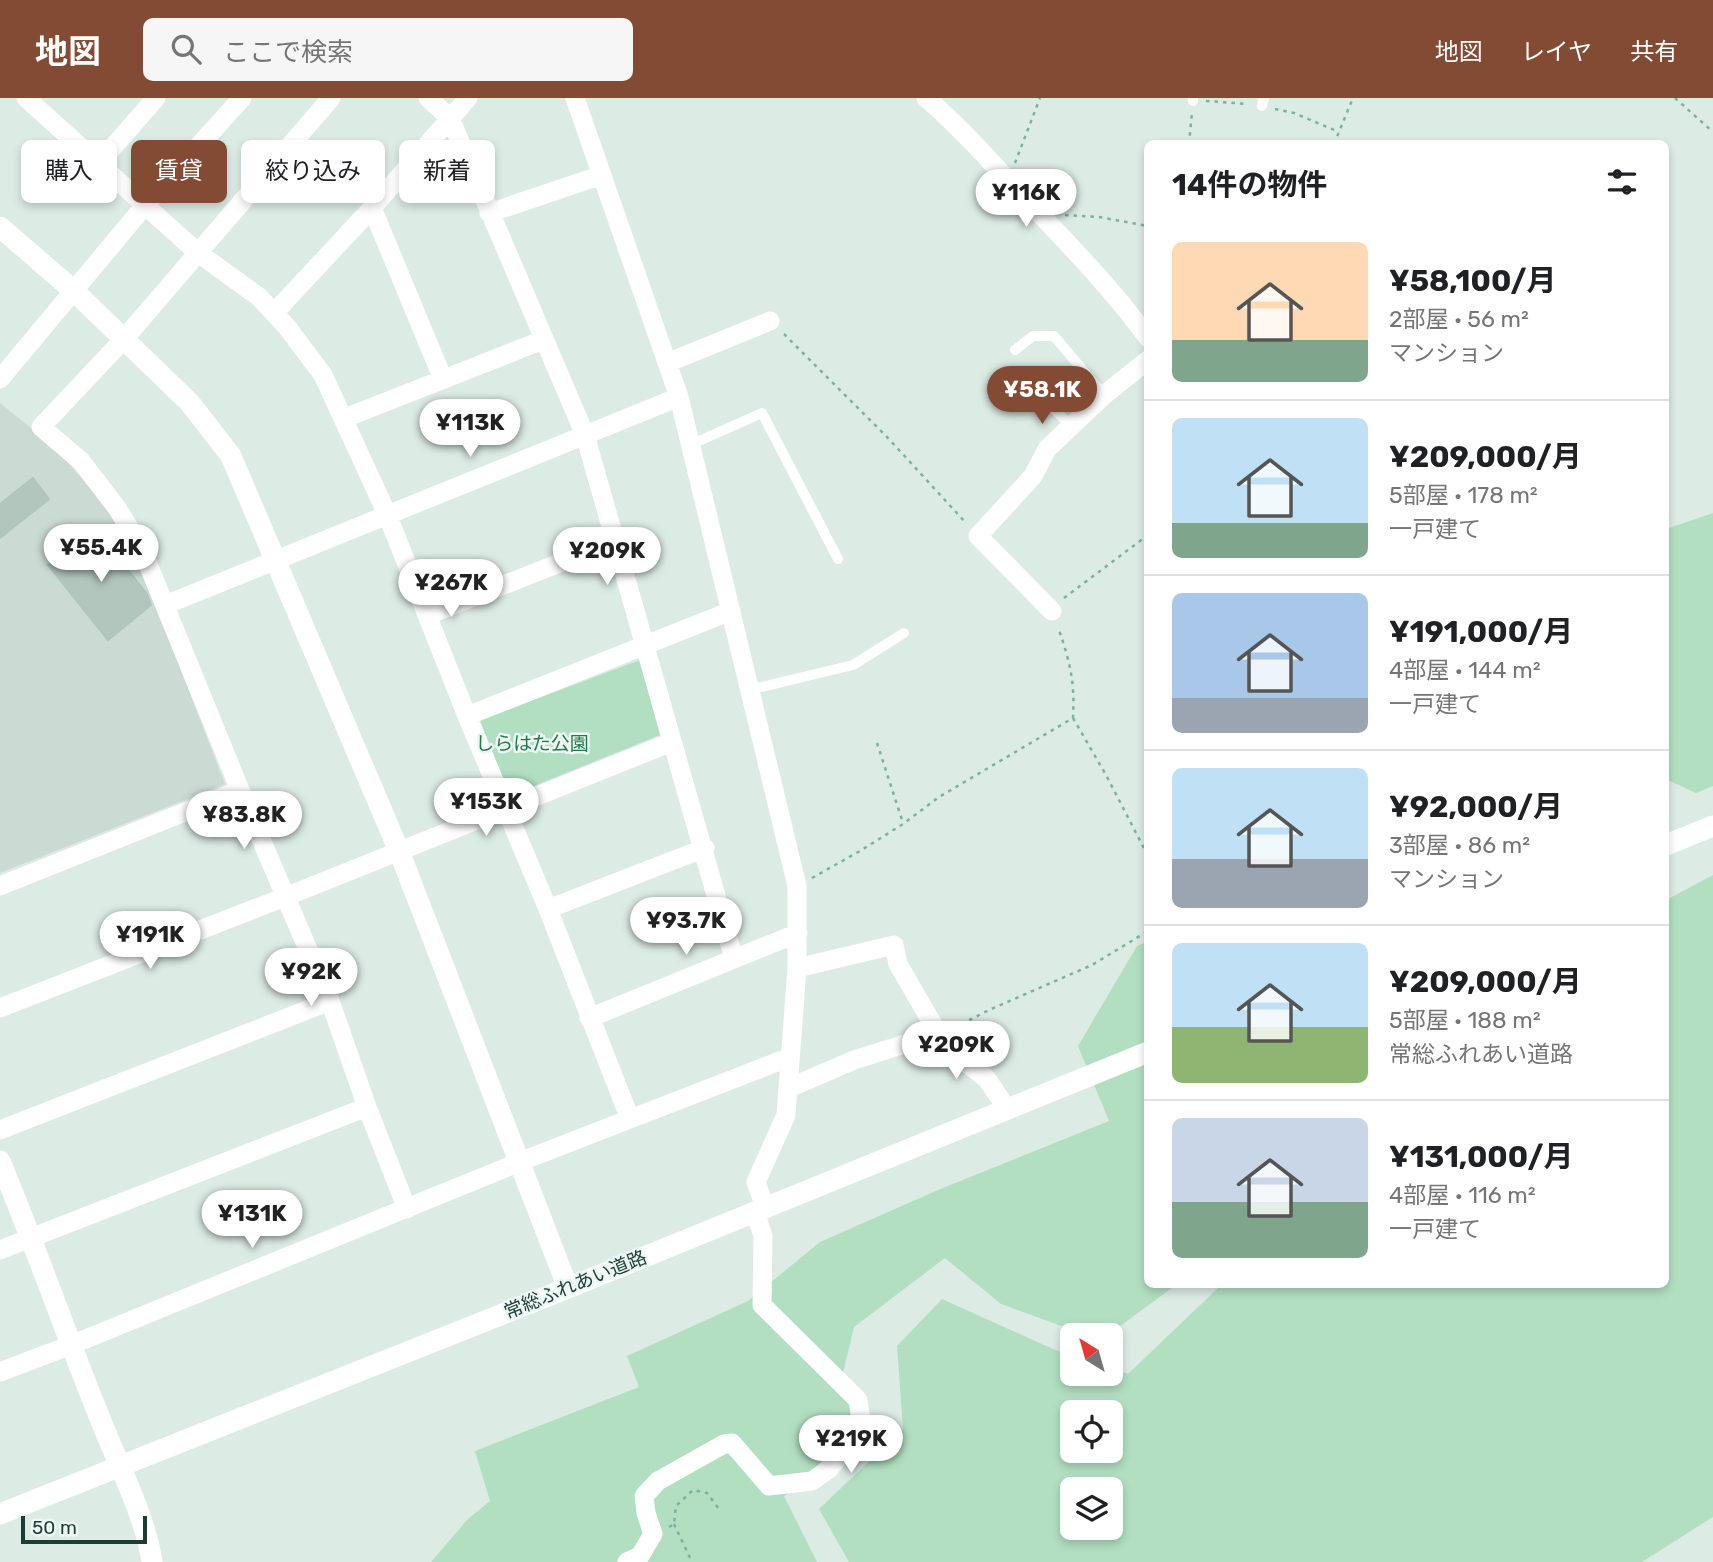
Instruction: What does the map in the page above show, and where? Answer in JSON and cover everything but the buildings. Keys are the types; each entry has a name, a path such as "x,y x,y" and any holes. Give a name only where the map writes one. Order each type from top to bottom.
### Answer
{"street":[{"path":"26,98 73,140"},
{"path":"117,142 156,98"},
{"path":"0,379 146,204 242,98"},
{"path":"331,98 124,340 41,427 81,461 117,508 141,547 330,1001 367,1107 407,1209"},
{"path":"428,98 450,118 585,435 672,742 705,848 734,959"},
{"path":"274,313 372,208 468,98"},
{"path":"575,98 679,397 797,886 797,968 786,1115 756,1182 763,1236 762,1306 858,1400 861,1421 839,1457 829,1469 812,1481 769,1486 732,1443 724,1444 658,1481 644,1496 653,1534 640,1556 627,1562"},
{"path":"926,98 1042,217 1118,299 1144,333"},
{"path":"489,213 601,175"},
{"path":"117,179 197,252 259,297 323,375 387,514 467,716 548,909 629,1119"},
{"path":"372,208 443,379"},
{"path":"0,227 74,291 190,404 230,456 399,851 568,1287"},
{"path":"667,363 770,321"},
{"path":"345,418 543,340"},
{"path":"1052,611 978,536 1033,476 1047,449 1104,395 1144,363"},
{"path":"165,605 679,397"},
{"path":"428,615 615,541"},
{"path":"467,716 731,611"},
{"path":"0,1008 672,742"},
{"path":"0,886 240,790"},
{"path":"1669,844 1713,826"},
{"path":"548,909 705,848"},
{"path":"589,1018 798,933"},
{"path":"797,968 894,945 898,964 937,1034 946,1047 987,1079 1007,1109"},
{"path":"0,1130 330,1001"},
{"path":"789,1088 854,1060 937,1034"},
{"name":"常総ふれあい道路","path":"0,1514 1144,1054"},
{"path":"0,1372 790,1056"},
{"path":"0,1250 367,1107"},
{"path":"0,1161 141,1519 152,1562"}],"lane":[{"path":"1015,350 1033,337 1054,336 1104,395"},
{"path":"1033,388 1071,426"},
{"path":"691,445 762,412 838,559"},
{"path":"749,691 853,665 904,633"}],"path":[{"path":"1003,176 1013,167 1040,98"},
{"path":"1336,140 1353,98"},
{"path":"1675,98 1713,132"},
{"path":"1042,217 1100,217 1144,225"},
{"path":"770,321 887,438 978,536"},
{"path":"1144,538 1063,599 1052,611 1068,656 1075,689 1073,718 1144,848"},
{"path":"797,886 903,824 939,797 1073,718"},
{"path":"877,743 903,824"},
{"path":"937,1034 1092,965 1144,934"},
{"path":"692,1562 674,1524 676,1506 693,1490 707,1493 719,1509"},
{"path":"653,1534 674,1524"}],"shaded area":[{"path":"0,403 53,446 114,515 137,556 225,784 0,873"}],"green space":[{"path":"1713,513 1713,786 1696,793 1669,780 1669,528"},
{"name":"しらはた公園","path":"640,660 660,735 509,796 480,720"},
{"path":"1713,875 1713,1517 1642,1562 849,1562 819,1509 903,1429 897,1346 942,1299 1060,1351 1060,1386 1124,1386 1124,1373 1128,1374 1218,1288 1669,1288 1669,898"},
{"path":"1144,943 1144,1288 1172,1288 1124,1323 1060,1323 1060,1326 1001,1304 945,1258 854,1327 843,1373 854,1421 803,1484 784,1496 817,1562 431,1562 468,1519 490,1501 475,1451 639,1387 627,1356 748,1301 820,1242 938,1190 1109,1121 1078,1046 1137,946"}]}
